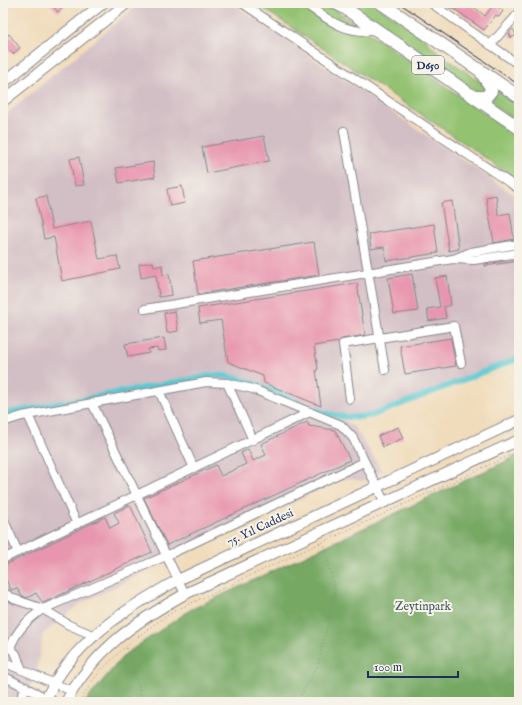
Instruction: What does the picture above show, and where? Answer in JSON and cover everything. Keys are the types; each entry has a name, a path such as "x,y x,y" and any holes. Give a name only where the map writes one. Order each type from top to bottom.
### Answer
{"highway":[{"name":"D650","path":"335,3 378,30 519,128"},
{"name":"D650","path":"381,3 519,97"},
{"path":"475,97 486,97 491,91 486,80 478,69"}],"main road":[{"path":"3,83 103,3"},
{"path":"3,101 127,3"},
{"name":"75. Yıl Caddesi","path":"48,701 53,684 76,655 95,636 128,609 178,580 519,420"},
{"path":"66,702 72,691 92,665 116,639 150,614 185,594 519,440"}],"street":[{"path":"242,3 519,189"},
{"path":"304,3 346,29 363,33 378,30"},
{"path":"431,3 519,65"},
{"path":"490,45 519,13"},
{"path":"344,131 385,370"},
{"path":"145,308 453,259 472,252 519,244"},
{"path":"453,259 474,260 519,253"},
{"path":"350,399 343,344 454,326 461,363"},
{"path":"3,422 28,415 206,382 227,383 253,389 341,425 353,438 385,503"},
{"path":"227,383 253,440"},
{"path":"159,391 194,468"},
{"path":"92,403 185,594"},
{"path":"3,560 310,412"},
{"path":"28,415 77,524"},
{"path":"22,670 16,654 6,647 26,621 43,609 166,556 364,462"},
{"path":"3,518 18,552"},
{"path":"3,592 14,599 43,609 69,624 95,636"},
{"path":"3,662 72,691"},
{"path":"3,676 26,687 48,701"},
{"path":"19,702 26,687"}],"path":[{"path":"80,702 97,675 147,629 174,611 519,451"},
{"path":"297,702 318,665 335,591 323,542"},
{"path":"126,648 143,702"}],"shaded area":[{"path":"140,3 231,3 519,198 519,357 362,417 338,417 354,427 382,470 363,481 345,478 187,551 80,604 43,634 37,670 24,702 3,702 3,117"}],"green space":[{"path":"255,3 320,3 337,11 519,137 519,182 470,147"},
{"path":"343,3 371,3 411,27 439,53 485,85 486,91 478,93"},
{"path":"495,87 519,103 519,123 488,102 494,97"},
{"name":"Zeytinpark","path":"519,455 519,702 85,702 124,655 190,610"}],"building":[{"path":"49,3 68,3 58,12"},
{"path":"452,3 464,7 469,3 485,16 494,4 503,11 499,17 496,15 484,30 456,10 449,8"},
{"path":"513,29 516,35 511,38 509,33"},
{"path":"9,34 20,48 13,54 9,50 3,56 3,39"},
{"path":"264,136 269,161 207,173 202,147"},
{"path":"79,157 84,185 75,186 70,159"},
{"path":"153,162 155,177 119,183 116,168"},
{"path":"182,186 185,203 170,206 167,189"},
{"path":"496,195 498,215 510,213 514,239 494,243 486,197"},
{"path":"46,196 52,229 91,221 99,259 117,256 120,269 62,281 54,237 44,239 36,198"},
{"path":"452,201 459,249 449,251 441,203"},
{"path":"434,224 438,253 386,261 384,247 371,249 369,234"},
{"path":"314,242 319,275 198,294 193,261"},
{"path":"519,259 519,261 485,266 485,264"},
{"path":"153,262 154,267 162,265 163,275 169,274 172,295 159,297 156,275 141,278 139,264"},
{"path":"412,274 418,311 394,314 388,278"},
{"path":"447,276 451,305 444,307 446,318 429,321 427,309 440,307 435,278"},
{"path":"357,283 365,335 314,346 318,369 316,370 321,406 264,383 263,376 228,362 221,320 200,323 198,308"},
{"path":"175,311 178,331 167,333 164,313"},
{"path":"164,338 166,350 158,351 157,348 148,349 149,353 128,357 125,344"},
{"path":"451,338 456,366 405,374 400,346"},
{"path":"307,422 309,426 335,430 350,460 167,545 144,498 216,465 221,476 246,464 241,453 248,449 253,461 266,455 261,444"},
{"path":"398,427 403,438 383,447 378,436"},
{"path":"130,505 152,552 43,603 36,593 27,598 21,595 17,588 11,590 3,573 3,566 105,517 110,528 119,523 114,513"}],"waterway":[{"path":"3,414 215,375 250,382 298,403 331,414 348,417 360,417 373,415 519,358"}],"tram line":[{"path":"399,3 519,85"}]}
